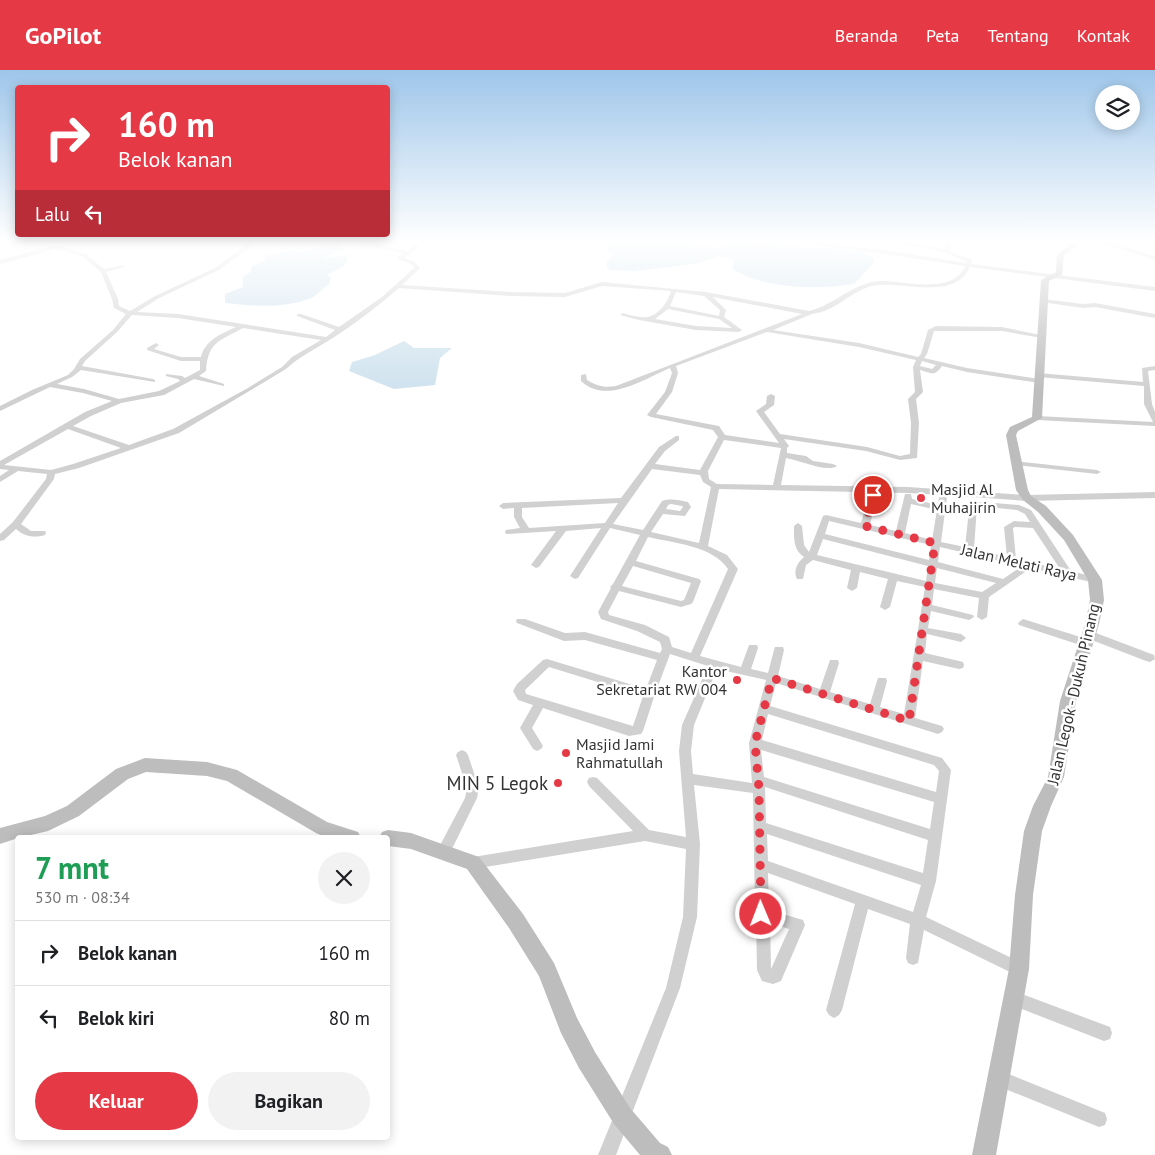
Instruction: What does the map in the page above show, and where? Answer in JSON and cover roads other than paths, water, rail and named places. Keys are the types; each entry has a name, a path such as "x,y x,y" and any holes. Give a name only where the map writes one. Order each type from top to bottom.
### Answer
{"street":[{"path":"111,291 116,306 130,313 178,316 327,340"},
{"path":"0,409 34,390 70,376 82,360 115,331 130,313 171,291"},
{"path":"0,466 15,470 51,472 76,466 176,431 284,368 294,358 327,340 393,291"},
{"path":"464,291 565,295 580,291"},
{"path":"648,318 660,313 667,306 674,291"},
{"path":"679,291 809,313"},
{"path":"584,375 582,378 585,382 598,388 609,389 640,381 672,365 809,313 826,309 858,291"},
{"path":"1045,291 1041,316 1042,336 1037,418 1155,424"},
{"path":"706,294 723,310 722,318"},
{"path":"1044,301 1083,306 1095,305 1155,316"},
{"path":"667,306 722,318 749,337"},
{"path":"299,315 340,330"},
{"path":"623,315 648,318 698,329 764,331 859,345 967,370 1039,378 1147,384"},
{"path":"0,466 67,426 119,401 161,393 193,378 202,372 203,359 208,345 240,326"},
{"path":"777,436 867,449 900,458 914,456 915,423 912,399 918,392 916,367 931,330 936,328 1002,329 1042,336"},
{"path":"156,345 149,349 182,359 203,359"},
{"path":"916,367 934,372 940,364"},
{"path":"672,365 675,373 670,387 651,415 712,426 717,429 722,437 784,450 811,463 833,466"},
{"path":"78,367 153,381"},
{"path":"1155,368 1144,369 1148,404 1155,420"},
{"path":"168,375 180,377 184,382"},
{"path":"193,378 222,386"},
{"path":"50,385 84,391 119,401"},
{"path":"771,396 770,405 760,411 784,450 776,488"},
{"name":"Jalan Legok - Dukuh Pinang","path":"984,1155 1019,969 1024,895 1033,832 1042,806 1056,777 1068,701 1097,600 1095,580 1066,533 1042,509 1027,498 1019,482 1012,444 1012,431 1037,418"},
{"path":"67,426 127,447"},
{"path":"722,437 704,473 704,479 715,486 908,490 1027,498 1155,495"},
{"path":"575,576 624,500 662,448 676,438"},
{"path":"1016,463 1097,472"},
{"path":"650,466 704,473"},
{"path":"0,480 15,470"},
{"path":"1,538 16,524 50,479 51,472"},
{"path":"703,548 715,486"},
{"path":"969,551 973,493"},
{"path":"865,526 873,495"},
{"path":"909,721 943,497"},
{"path":"900,534 907,498 941,508"},
{"path":"503,506 624,500"},
{"path":"973,503 1022,508 1028,512 1067,573"},
{"path":"518,506 518,517 526,531"},
{"path":"649,694 547,663 520,687 519,691 522,697 634,733 638,731 649,694 665,654 665,640 656,634 605,617 603,612 645,535 662,511"},
{"name":"Jalan Melati Raya","path":"820,536 826,518 1095,580"},
{"path":"16,524 26,534 42,534"},
{"path":"1012,561 1008,526 1014,524 1037,526"},
{"path":"509,532 608,525 720,553 727,559 733,569 694,657"},
{"path":"798,526 800,550 804,555 893,577 984,596 1030,565"},
{"path":"536,565 563,528"},
{"path":"800,577 800,565 812,557 820,536 1004,582"},
{"path":"616,587 681,604 688,602 696,581 630,562"},
{"path":"852,588 856,568"},
{"path":"885,607 893,577"},
{"path":"982,617 984,596"},
{"path":"927,607 969,616"},
{"path":"521,621 564,637 585,636 665,654 694,657 714,664 772,678 938,729"},
{"path":"1023,623 1087,639 1150,658"},
{"path":"923,630 961,638"},
{"path":"746,671 753,648"},
{"path":"761,914 798,925 776,976 773,977 767,976 764,970 761,914 759,784 755,743 779,650"},
{"path":"919,656 959,665"},
{"path":"824,694 834,663"},
{"path":"607,1155 673,988 690,917 694,844 686,751 688,726 714,664"},
{"path":"874,710 882,682"},
{"path":"537,746 526,728 540,703"},
{"path":"763,708 938,761 945,770 929,881 918,920 914,958"},
{"path":"755,743 941,799"},
{"path":"443,853 471,798 474,788 462,755"},
{"path":"0,836 48,823 73,811 122,774 145,765 207,769 231,775 322,828 343,835"},
{"path":"689,779 759,784 936,837"},
{"path":"593,782 645,835"},
{"path":"759,826 929,881"},
{"path":"390,838 411,841 473,863 645,835 694,844"},
{"path":"473,863 516,921 547,970 569,1025 586,1060 622,1116 652,1151 660,1155"},
{"path":"760,864 918,920 1019,969"},
{"path":"834,1010 863,901"},
{"path":"1014,1000 1104,1033"},
{"path":"999,1078 1099,1119"}],"water":[{"path":"234,291 321,291 313,297 290,304 257,306 225,303 225,294"},
{"path":"404,341 414,348 452,348 440,358 435,385 394,389 349,371 352,362 375,355"}],"place":[{"name":"Masjid Al Muhajirin","path":"921,498"},
{"name":"Kantor Sekretariat RW 004","path":"737,680"},
{"name":"Masjid Jami Rahmatullah","path":"566,753"},
{"name":"MIN 5 Legok","path":"558,783"}]}
